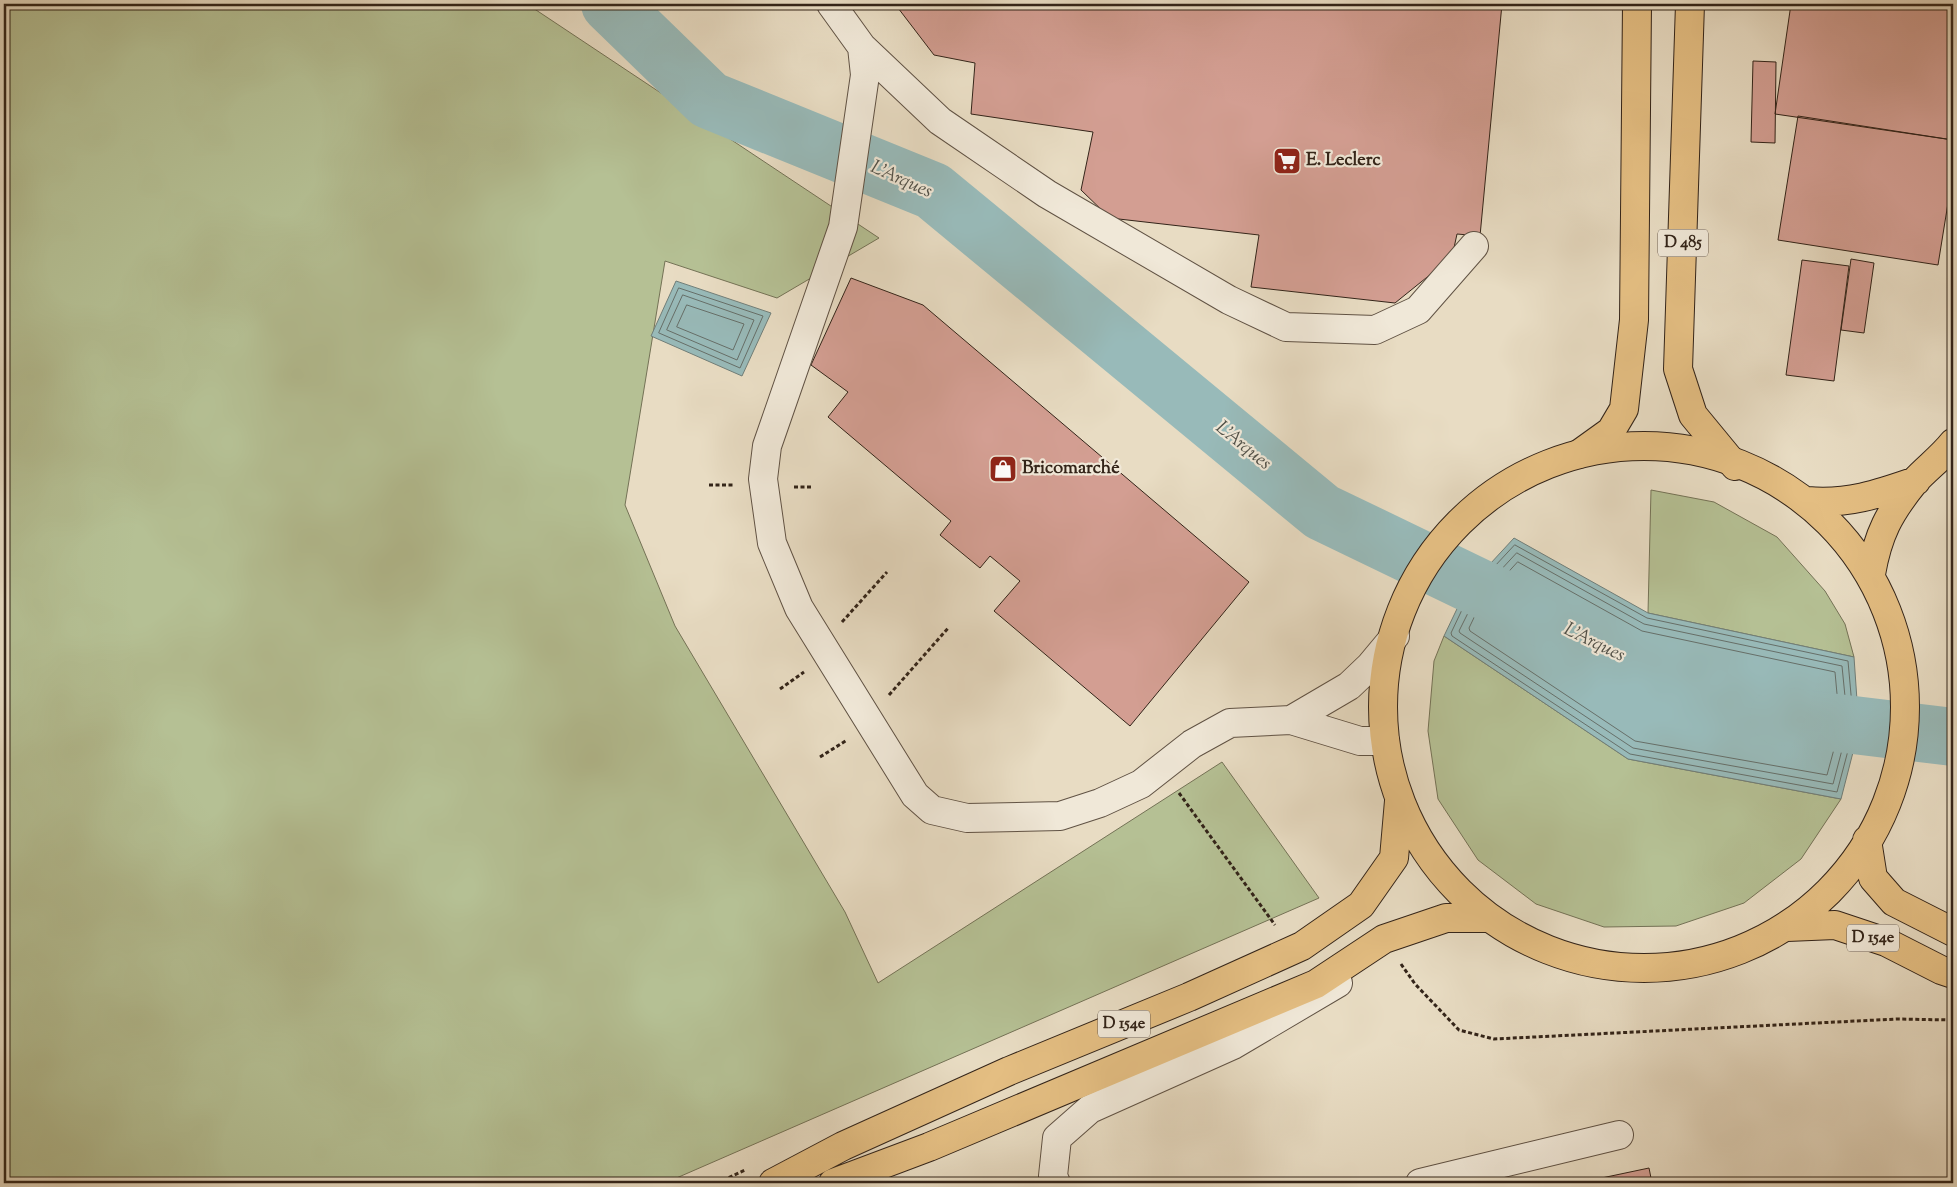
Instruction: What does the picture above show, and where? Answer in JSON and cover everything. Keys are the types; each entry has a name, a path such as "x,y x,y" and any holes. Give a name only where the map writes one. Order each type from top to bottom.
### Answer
{"main road":[{"name":"D 485","path":"1579,454 1611,431 1624,409 1634,320 1637,4"},
{"name":"D 485","path":"1690,4 1678,369 1693,415 1736,466"},
{"path":"1871,574 1877,543 1891,514 1916,480 1953,443"},
{"path":"1632,446 1685,450 1736,466 1807,501 1835,525 1871,574 1885,603 1904,677 1905,721 1898,765 1868,840 1833,886 1787,927 1736,954 1707,966 1655,969 1567,958 1488,918 1444,877 1411,828 1385,741 1384,688 1402,605 1423,563 1452,526 1524,474 1579,454 1632,446"},
{"path":"1807,501 1830,503 1854,500 1885,492 1916,480"},
{"name":"D 154e","path":"773,1183 843,1146 1010,1071 1189,998 1302,946 1361,905 1394,858 1395,826 1400,795"},
{"name":"D 154e","path":"1868,840 1872,878 1894,902 1953,932"},
{"name":"D 154e","path":"833,1183 929,1147 1316,984 1384,939 1446,918 1488,918"},
{"name":"D 154e","path":"1787,927 1835,925 1886,942 1941,970 1953,974"}],"lane":[{"path":"831,4 862,47 940,121 1047,194 1229,300 1286,327 1375,330 1418,310 1474,246"},
{"path":"862,47 864,75 843,227 767,446 763,478 772,543 799,608 914,795 932,810 967,818 1060,816 1100,803 1141,784 1192,744 1230,723 1291,720 1360,741 1385,741"},
{"path":"1291,720 1349,686 1370,666 1395,636"},
{"path":"1056,1183 1053,1176 1057,1138 1090,1109 1233,1045 1329,990 1376,956 1384,939"},
{"path":"1420,1183 1619,1135"}],"path":[{"path":"708,485 738,485"},
{"path":"838,629 887,572"},
{"path":"885,700 949,626"},
{"path":"780,689 807,670"},
{"path":"820,757 852,736"},
{"path":"1161,768 1276,926 1285,922"},
{"path":"1384,939 1416,984 1458,1030 1494,1039 1897,1019 1953,1020"}],"green space":[{"path":"4,4 527,4 879,238 777,298 665,261 625,505 675,626 845,912 878,983 1222,762 1319,898 665,1183 4,1183"},
{"path":"1651,490 1714,502 1777,537 1825,591 1845,624 1854,657 1648,613"},
{"path":"1444,636 1628,759 1841,799 1801,859 1744,903 1676,926 1604,927 1536,904 1478,860 1438,799 1428,731 1434,661"}],"water":[{"path":"676,281 771,313 742,376 651,336"},
{"path":"1514,538 1648,613 1854,657 1859,729 1841,799 1628,759 1444,636 1466,590"}],"building":[{"name":"E. Leclerc","path":"895,4 1502,4 1480,236 1457,234 1452,257 1395,303 1251,287 1259,235 1110,218 1081,190 1093,132 971,114 975,63 934,55"},
{"path":"1791,4 1953,4 1953,140 1775,114"},
{"path":"1753,61 1776,62 1775,143 1751,142"},
{"path":"1798,116 1953,140 1953,172 1938,265 1778,240"},
{"path":"1851,259 1874,263 1864,333 1841,330"},
{"path":"1802,260 1849,266 1834,381 1786,375"},
{"name":"Bricomarché","path":"851,278 923,305 1249,582 1130,726 994,611 1020,581 990,556 980,568 940,535 951,521 828,417 848,392 811,365"},
{"path":"1649,1168 1652,1183 1578,1183"}],"waterway":[{"name":"L'Arques","path":"610,4 709,100 933,191 1322,512 1544,619"},
{"name":"L'Arques","path":"1779,716 1953,737"}],"place":[{"name":"E. Leclerc","path":"1287,161"},
{"name":"Bricomarché","path":"1003,469"}]}
